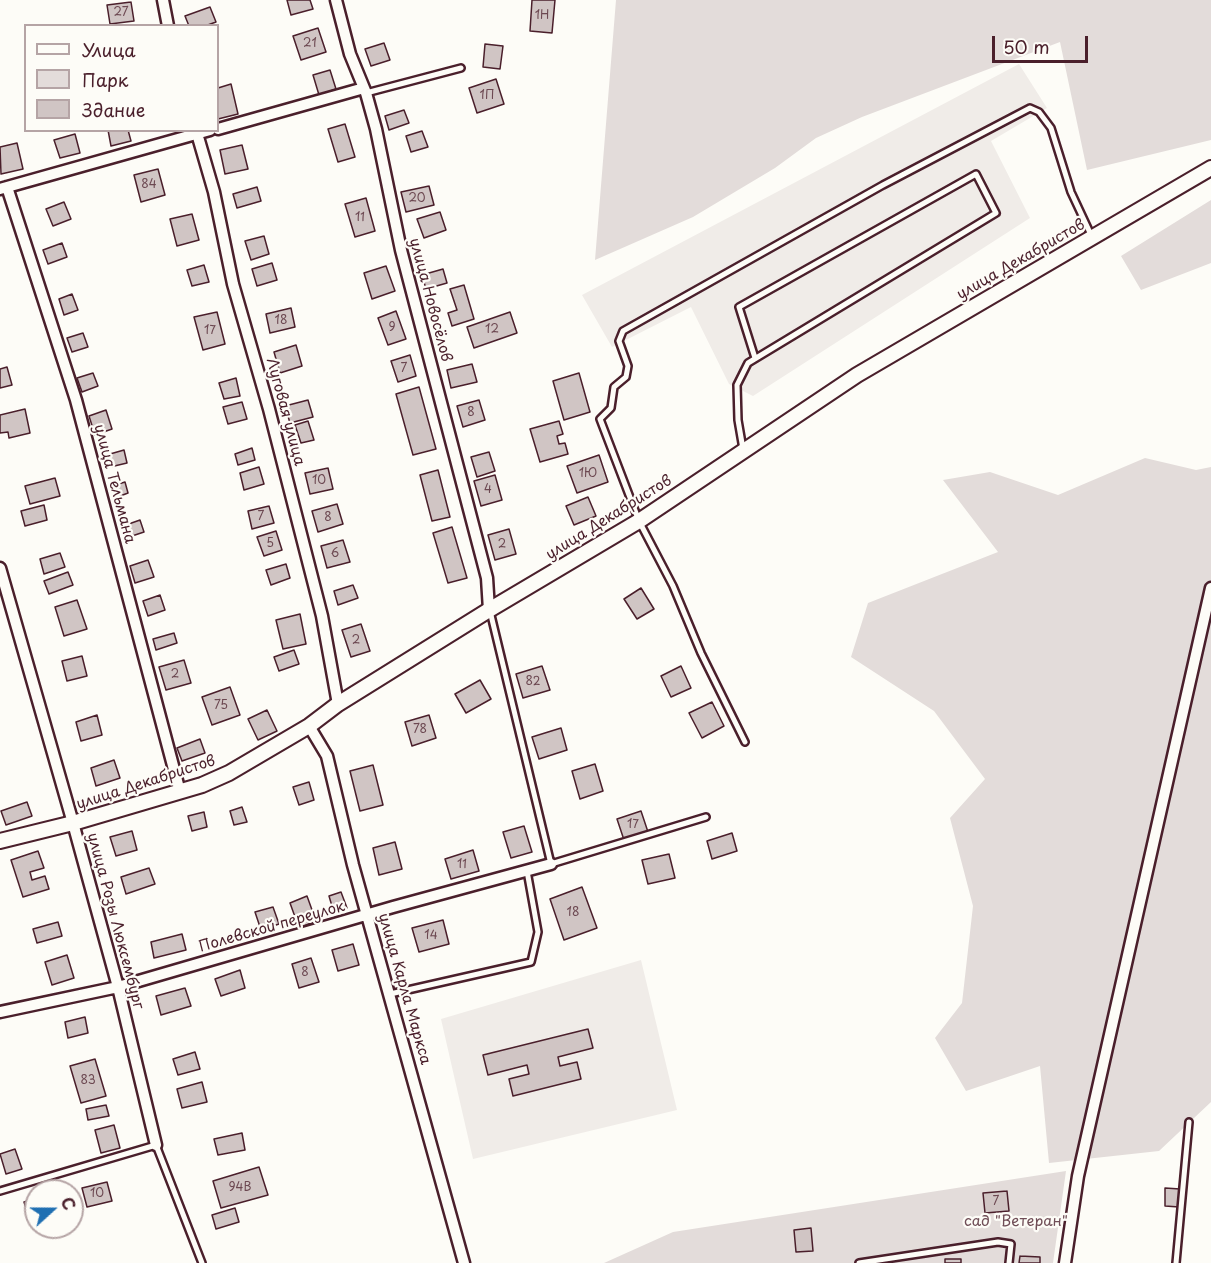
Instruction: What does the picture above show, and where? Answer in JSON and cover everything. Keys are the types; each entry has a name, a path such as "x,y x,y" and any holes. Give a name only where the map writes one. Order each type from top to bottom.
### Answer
{"street":[{"path":"163,0 168,24"},
{"name":"улица Новосёлов","path":"336,0 350,54 365,90 376,129 401,250 487,578 489,610"},
{"path":"219,129 365,90"},
{"path":"4,188 196,132"},
{"name":"Луговая улица","path":"196,132 213,192 233,284 269,409 322,616 338,704"},
{"name":"улица Декабристов","path":"0,841 73,823 180,792 228,773 309,726 338,704 489,610 639,521 857,375 1211,168"},
{"name":"улица Тельмана","path":"4,188 76,400 180,792"},
{"name":"улица Розы Люксембург","path":"0,568 73,823 156,1145"},
{"path":"1065,1263 1078,1176 1211,588"},
{"name":"улица Карла Маркса","path":"309,726 327,756 353,865 464,1263"},
{"name":"Полевской переулок","path":"0,1012 117,987 551,864"}],"lane":[{"path":"365,90 461,68"},
{"path":"745,742 639,521 600,419 611,408 614,387 626,377 628,366 619,341 624,331 883,185 1030,108 1039,112 1051,128 1071,192 1092,237"},
{"path":"744,451 738,420 737,385 748,363 996,213 976,174 739,307 755,358"},
{"path":"489,610 551,864 706,817"},
{"path":"390,994 531,962 538,932 527,871"},
{"path":"1176,1263 1189,1122"},
{"path":"0,1191 156,1145 202,1263"},
{"path":"860,1263 998,1242 1011,1245 1009,1263"}],"shaded area":[{"path":"1019,64 1047,108 991,141 1030,218 753,396 729,384 691,307 612,347 582,295"},
{"path":"641,960 677,1110 473,1159 441,1019"}],"green space":[{"path":"616,0 1211,0 1211,140 1087,170 1060,42 862,117 816,138 775,168 693,217 595,260"},
{"path":"1211,200 1211,263 1141,290 1121,256"},
{"path":"1145,458 1196,470 1211,467 1211,1102 1159,1151 1049,1163 1040,1066 966,1091 935,1038 962,1003 973,906 950,818 985,779 934,711 851,657 868,603 998,552 943,480 990,472 1058,495"},
{"name":"сад \"Ветеран\"","path":"1066,1171 1053,1263 604,1263 673,1232"}],"building":[{"path":"287,0 310,0 313,9 291,15"},
{"path":"532,0 555,0 552,33 530,31"},
{"path":"131,2 134,21 110,24 107,5"},
{"path":"210,7 216,22 188,24 185,16"},
{"path":"318,28 326,52 301,60 293,36"},
{"path":"384,43 390,60 371,66 365,49"},
{"path":"485,44 503,46 500,69 483,67"},
{"path":"330,70 336,89 319,95 313,75"},
{"path":"496,79 504,104 477,113 469,88"},
{"path":"231,84 238,114 219,119 219,88"},
{"path":"404,110 409,123 389,130 385,116"},
{"path":"345,124 355,157 338,162 328,129"},
{"path":"422,131 428,147 411,152 406,136"},
{"path":"108,132 129,132 131,141 111,146"},
{"path":"75,134 80,153 60,158 54,140"},
{"path":"17,143 23,169 1,174 0,147"},
{"path":"242,145 248,169 225,174 220,150"},
{"path":"158,169 165,195 141,202 134,175"},
{"path":"429,186 434,205 406,212 401,192"},
{"path":"257,187 261,201 237,208 233,194"},
{"path":"366,198 375,231 355,237 345,204"},
{"path":"64,202 71,219 53,226 46,209"},
{"path":"440,212 446,230 424,238 417,219"},
{"path":"192,214 199,240 177,246 170,219"},
{"path":"264,236 269,254 251,260 245,241"},
{"path":"62,243 67,257 48,264 43,250"},
{"path":"272,263 277,280 257,286 252,269"},
{"path":"204,265 209,282 192,286 187,270"},
{"path":"386,266 395,291 372,299 364,273"},
{"path":"443,269 447,283 426,289 422,275"},
{"path":"464,285 474,319 452,326 448,313 457,310 450,289"},
{"path":"72,294 78,310 64,315 59,299"},
{"path":"291,308 295,327 270,333 266,314"},
{"path":"396,311 406,339 388,345 378,318"},
{"path":"217,312 225,344 203,350 194,317"},
{"path":"510,312 517,333 474,348 467,327"},
{"path":"83,333 88,347 72,352 67,338"},
{"path":"296,345 302,366 280,373 274,352"},
{"path":"410,355 416,376 398,382 391,361"},
{"path":"472,364 477,382 451,388 447,370"},
{"path":"7,367 12,385 0,388 0,369"},
{"path":"93,373 98,386 82,392 77,378"},
{"path":"579,373 590,412 564,420 553,381"},
{"path":"236,378 240,396 224,399 219,383"},
{"path":"419,387 436,449 413,455 396,394"},
{"path":"308,400 313,417 290,423 285,406"},
{"path":"479,400 485,420 463,427 457,406"},
{"path":"242,402 247,419 228,424 223,407"},
{"path":"25,409 30,433 9,438 8,432 0,433 0,415"},
{"path":"106,410 112,429 95,435 89,416"},
{"path":"308,421 314,440 301,443 295,425"},
{"path":"559,421 563,434 557,436 559,444 565,443 568,454 540,462 530,429"},
{"path":"252,448 255,460 238,465 235,454"},
{"path":"124,450 127,463 106,468 103,456"},
{"path":"489,452 495,471 477,477 471,457"},
{"path":"599,455 608,482 577,493 567,466"},
{"path":"259,467 264,484 244,490 240,473"},
{"path":"328,468 333,489 310,494 305,473"},
{"path":"438,470 450,517 432,521 420,475"},
{"path":"495,475 502,500 481,506 474,481"},
{"path":"55,478 60,496 30,504 25,486"},
{"path":"125,482 128,493 115,498 112,486"},
{"path":"588,497 596,516 574,525 566,506"},
{"path":"337,504 343,524 318,532 312,511"},
{"path":"44,505 47,520 25,526 21,511"},
{"path":"269,506 274,523 252,529 248,511"},
{"path":"140,520 144,532 126,538 123,526"},
{"path":"452,527 467,578 448,583 433,533"},
{"path":"509,529 516,554 495,560 488,535"},
{"path":"276,531 282,550 264,556 257,537"},
{"path":"343,540 350,562 327,568 321,546"},
{"path":"60,553 65,567 44,574 40,559"},
{"path":"148,560 154,577 135,583 130,566"},
{"path":"286,564 290,578 271,585 266,570"},
{"path":"68,572 73,585 49,594 44,581"},
{"path":"353,585 358,598 338,605 334,591"},
{"path":"641,588 654,609 637,619 624,599"},
{"path":"160,595 165,610 148,616 143,601"},
{"path":"77,600 87,629 64,636 55,607"},
{"path":"300,614 306,644 283,649 276,620"},
{"path":"361,624 370,651 351,657 342,630"},
{"path":"174,633 177,643 156,650 153,639"},
{"path":"294,650 299,664 279,671 274,657"},
{"path":"82,656 87,676 67,681 62,661"},
{"path":"184,660 191,683 166,690 159,667"},
{"path":"542,666 550,690 523,698 516,674"},
{"path":"681,666 691,688 671,697 661,676"},
{"path":"480,680 491,699 466,713 455,694"},
{"path":"230,687 240,715 212,725 202,697"},
{"path":"712,702 724,726 702,738 689,713"},
{"path":"267,710 277,731 258,740 248,719"},
{"path":"97,715 102,735 81,741 76,722"},
{"path":"429,715 436,738 412,746 405,722"},
{"path":"561,728 567,750 539,759 532,737"},
{"path":"200,739 205,753 182,761 177,748"},
{"path":"114,760 120,778 96,786 91,768"},
{"path":"595,764 603,791 580,799 572,771"},
{"path":"373,765 383,805 360,811 350,771"},
{"path":"309,782 314,800 299,805 293,787"},
{"path":"27,802 32,816 6,825 1,811"},
{"path":"242,807 247,822 234,825 230,811"},
{"path":"641,811 648,832 624,840 617,819"},
{"path":"204,812 207,827 192,831 188,816"},
{"path":"524,826 532,852 511,858 503,832"},
{"path":"132,831 137,850 116,856 110,837"},
{"path":"732,833 737,851 712,859 707,841"},
{"path":"395,842 402,869 379,875 373,848"},
{"path":"473,850 479,871 451,879 445,859"},
{"path":"38,851 44,868 30,872 32,880 45,876 49,889 23,897 11,860"},
{"path":"669,854 675,878 648,884 642,860"},
{"path":"149,868 155,884 126,894 121,877"},
{"path":"582,887 597,928 564,940 550,899"},
{"path":"341,892 347,908 334,913 329,896"},
{"path":"307,896 316,921 299,928 290,903"},
{"path":"273,907 279,924 261,930 255,912"},
{"path":"443,920 449,944 419,952 412,928"},
{"path":"58,922 62,936 37,943 33,929"},
{"path":"182,934 186,950 154,958 151,942"},
{"path":"353,944 359,965 338,971 332,950"},
{"path":"67,955 74,978 52,985 45,962"},
{"path":"311,958 319,982 299,988 292,964"},
{"path":"240,970 245,988 221,996 215,979"},
{"path":"185,988 191,1006 161,1015 156,996"},
{"path":"85,1017 88,1033 68,1038 65,1022"},
{"path":"588,1029 593,1048 558,1057 560,1066 577,1062 581,1079 513,1096 509,1079 529,1074 527,1065 488,1075 483,1055"},
{"path":"195,1052 200,1069 178,1075 173,1059"},
{"path":"95,1059 106,1096 81,1103 70,1066"},
{"path":"202,1082 207,1102 182,1108 177,1089"},
{"path":"106,1105 109,1116 88,1120 86,1109"},
{"path":"114,1125 120,1148 101,1153 95,1130"},
{"path":"242,1133 245,1150 218,1155 214,1139"},
{"path":"15,1149 22,1169 6,1174 0,1154"},
{"path":"259,1167 268,1195 221,1208 213,1181"},
{"path":"107,1182 112,1201 87,1207 84,1188"},
{"path":"1165,1188 1180,1189 1179,1207 1165,1206"},
{"path":"1007,1191 1009,1211 985,1213 983,1193"},
{"path":"235,1208 239,1222 216,1229 212,1215"},
{"path":"811,1228 813,1251 796,1252 794,1230"},
{"path":"1020,1256 1040,1257 1040,1263 1019,1263"},
{"path":"945,1259 961,1259 961,1263 945,1263"}]}
